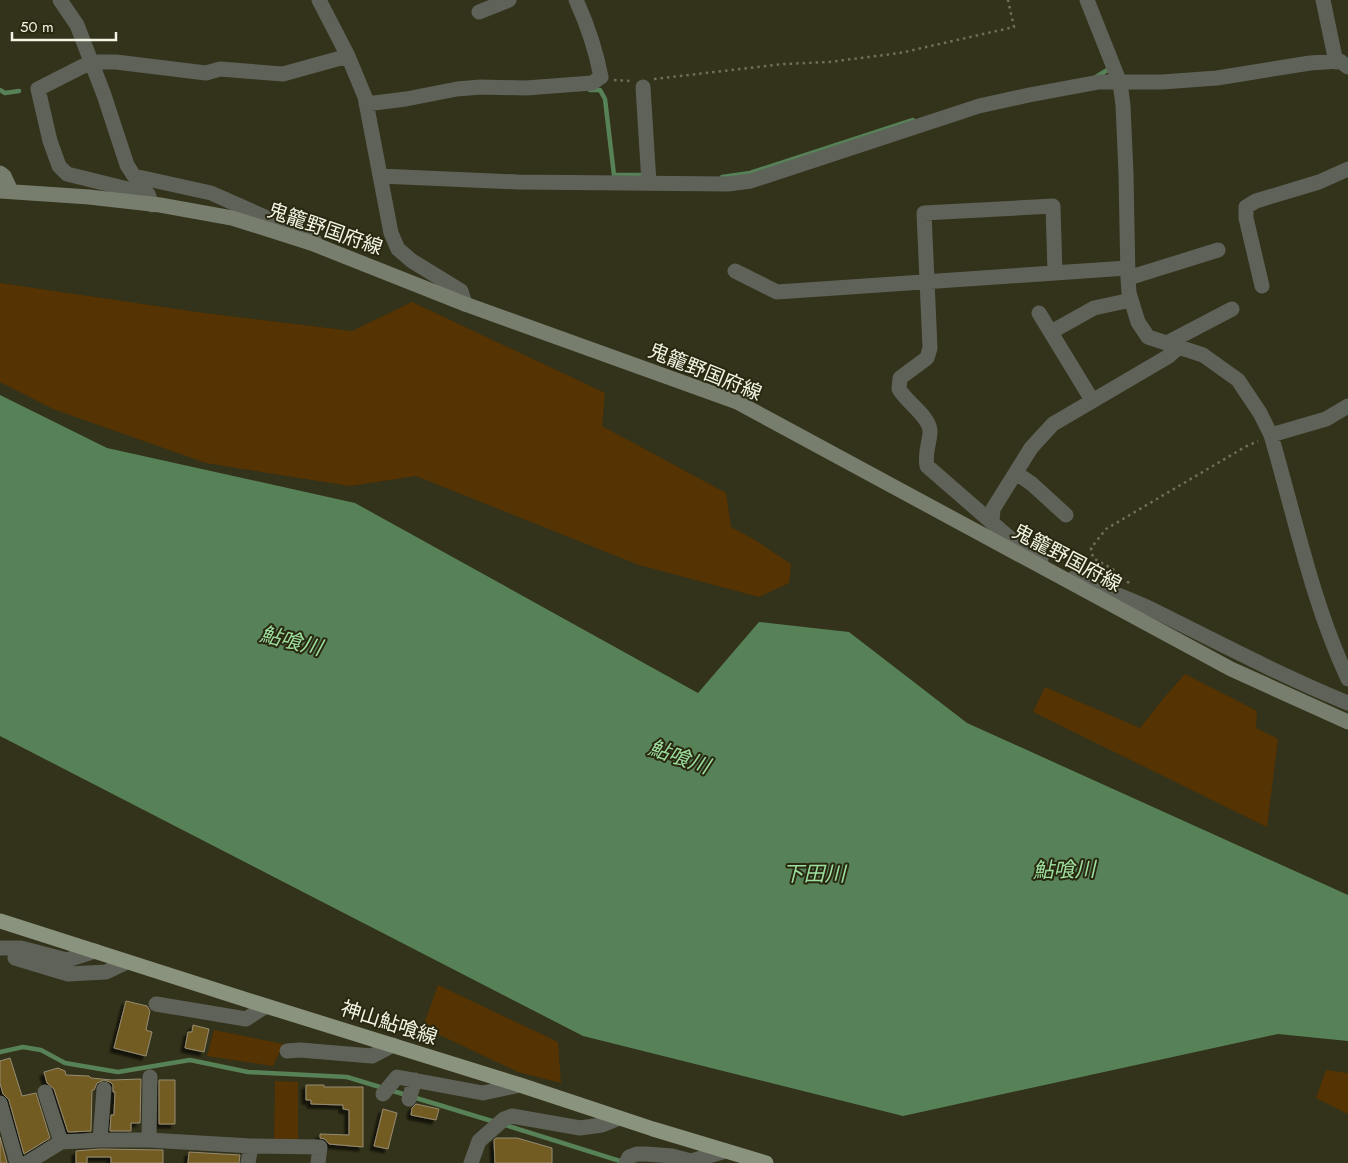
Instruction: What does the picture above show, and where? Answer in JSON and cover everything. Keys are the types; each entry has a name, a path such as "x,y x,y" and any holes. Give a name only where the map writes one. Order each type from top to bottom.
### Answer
{"main road":[{"path":"0,173 4,176 6,191"},
{"name":"鬼籠野国府線","path":"6,191 152,204 232,218 316,245 465,304 737,402 1231,669 1348,722"},
{"name":"神山鮎喰線","path":"0,921 766,1163"}],"street":[{"path":"60,0 77,25 104,95 127,165 134,176 212,193 274,221 309,232 316,245"},
{"path":"319,0 348,56 366,104 391,233 398,249 412,261 461,291 465,304"},
{"path":"479,12 509,0"},
{"path":"366,104 406,100 481,86 526,88 592,83 601,77 583,16 576,0"},
{"path":"1087,0 1120,83 1123,105 1126,174 1127,273 1131,300 1138,322 1148,337 1203,355 1238,380 1260,413 1272,435 1317,600 1348,679"},
{"path":"380,176 518,182 728,184 750,181 979,106 1029,94 1099,82 1162,82 1217,78 1310,64 1342,64 1323,0"},
{"path":"152,204 148,194 67,174 59,166 50,141 38,89 91,62 116,62 206,73 220,70 283,74 348,56"},
{"path":"641,83 649,183"},
{"path":"1262,286 1246,218 1246,207 1256,201 1319,182 1348,169"},
{"path":"1055,273 1053,206 924,213 930,348 927,358 900,378 898,389 924,416 930,431 925,457 927,466 1019,546 1048,563 1051,572 1069,576 1153,610 1291,679 1348,703"},
{"path":"734,271 777,292 1055,273 1127,273 1218,250"},
{"path":"1051,332 1094,308 1131,300"},
{"path":"992,522 992,509 1030,448 1053,424 1169,356 1173,345 1232,309"},
{"path":"1039,312 1092,400"},
{"path":"1272,435 1326,419 1348,406"},
{"path":"1016,473 1032,484 1066,515"},
{"path":"0,948 21,948 67,960 95,951"},
{"path":"15,958 68,974 106,972 127,962"},
{"path":"156,1004 246,1019 266,1006"},
{"path":"287,1051 300,1050 372,1056 393,1045"},
{"path":"149,1140 150,1077"},
{"path":"383,1094 397,1077 483,1093 520,1085"},
{"path":"408,1099 415,1080"},
{"path":"100,1140 104,1088"},
{"path":"45,1092 61,1142"},
{"path":"0,1103 17,1163"},
{"path":"471,1163 479,1141 504,1119 512,1116 580,1128 602,1125 619,1118"},
{"path":"27,1163 61,1142 100,1140 149,1140 251,1146 320,1147 318,1163"},
{"path":"248,1163 251,1146"},
{"path":"628,1160 637,1154 646,1154 672,1156 690,1161 726,1151"}],"path":[{"path":"601,77 641,83 734,69 829,62 900,53 1014,26 1008,0"},
{"path":"1134,588 1114,570 1093,558 1090,548 1106,529 1245,446 1272,435"}],"shaded area":[{"path":"0,283 204,313 352,331 412,302 605,393 602,426 726,493 731,527 755,540 791,564 789,583 759,597 639,565 416,476 350,486 206,463 53,409 0,382"},
{"path":"1185,674 1257,711 1256,728 1278,739 1267,827 1033,712 1045,687 1140,728"},
{"path":"438,985 558,1042 561,1083 518,1072 423,1027"},
{"path":"214,1030 283,1044 273,1066 207,1056"},
{"path":"1326,1070 1348,1073 1348,1114 1316,1098"},
{"path":"275,1081 298,1082 298,1139 274,1139"}],"water":[{"name":"下田川","path":"0,395 107,448 355,503 698,693 759,622 849,632 967,723 1348,895 1348,1041 1278,1034 903,1116 583,1036 0,736"}],"building":[{"path":"126,1001 147,1006 150,1011 146,1030 152,1032 146,1056 114,1048"},
{"path":"193,1025 209,1029 204,1052 185,1048 188,1032 192,1032"},
{"path":"10,1058 22,1096 36,1093 50,1138 24,1154 9,1100 3,1094 0,1083 0,1061"},
{"path":"58,1068 65,1071 66,1075 112,1080 141,1079 140,1123 131,1123 131,1131 110,1131 111,1115 114,1115 115,1092 113,1092 113,1085 104,1080 97,1083 94,1090 92,1090 91,1131 68,1132 54,1089 47,1083 44,1072"},
{"path":"159,1080 175,1080 175,1124 159,1124"},
{"path":"306,1085 363,1087 363,1147 329,1144 325,1139 320,1138 320,1134 349,1135 349,1110 343,1109 343,1105 311,1104 311,1100 306,1100"},
{"path":"416,1104 439,1109 436,1120 411,1115 412,1108"},
{"path":"383,1109 397,1113 388,1149 374,1146"},
{"path":"0,1137 7,1163 0,1163"},
{"path":"496,1138 517,1138 552,1148 552,1163 495,1163 494,1140"},
{"path":"100,1149 163,1150 163,1163 111,1163 111,1157 87,1157 87,1163 76,1163 76,1151"},
{"path":"189,1152 240,1155 239,1163 188,1163"}],"waterway":[{"path":"1096,77 1109,69"},
{"path":"0,90 5,93 19,91"},
{"path":"590,90 600,90 605,99 614,175 640,175"},
{"path":"722,177 750,173 913,120"},
{"path":"0,1052 23,1047 41,1050 65,1063 118,1072 190,1060 248,1072 347,1077 495,1122"},
{"path":"502,1124 623,1162"}],"water label":[{"name":"鮎喰川","path":"291,641"},
{"name":"鮎喰川","path":"679,757"},
{"name":"鮎喰川","path":"1064,870"}]}
